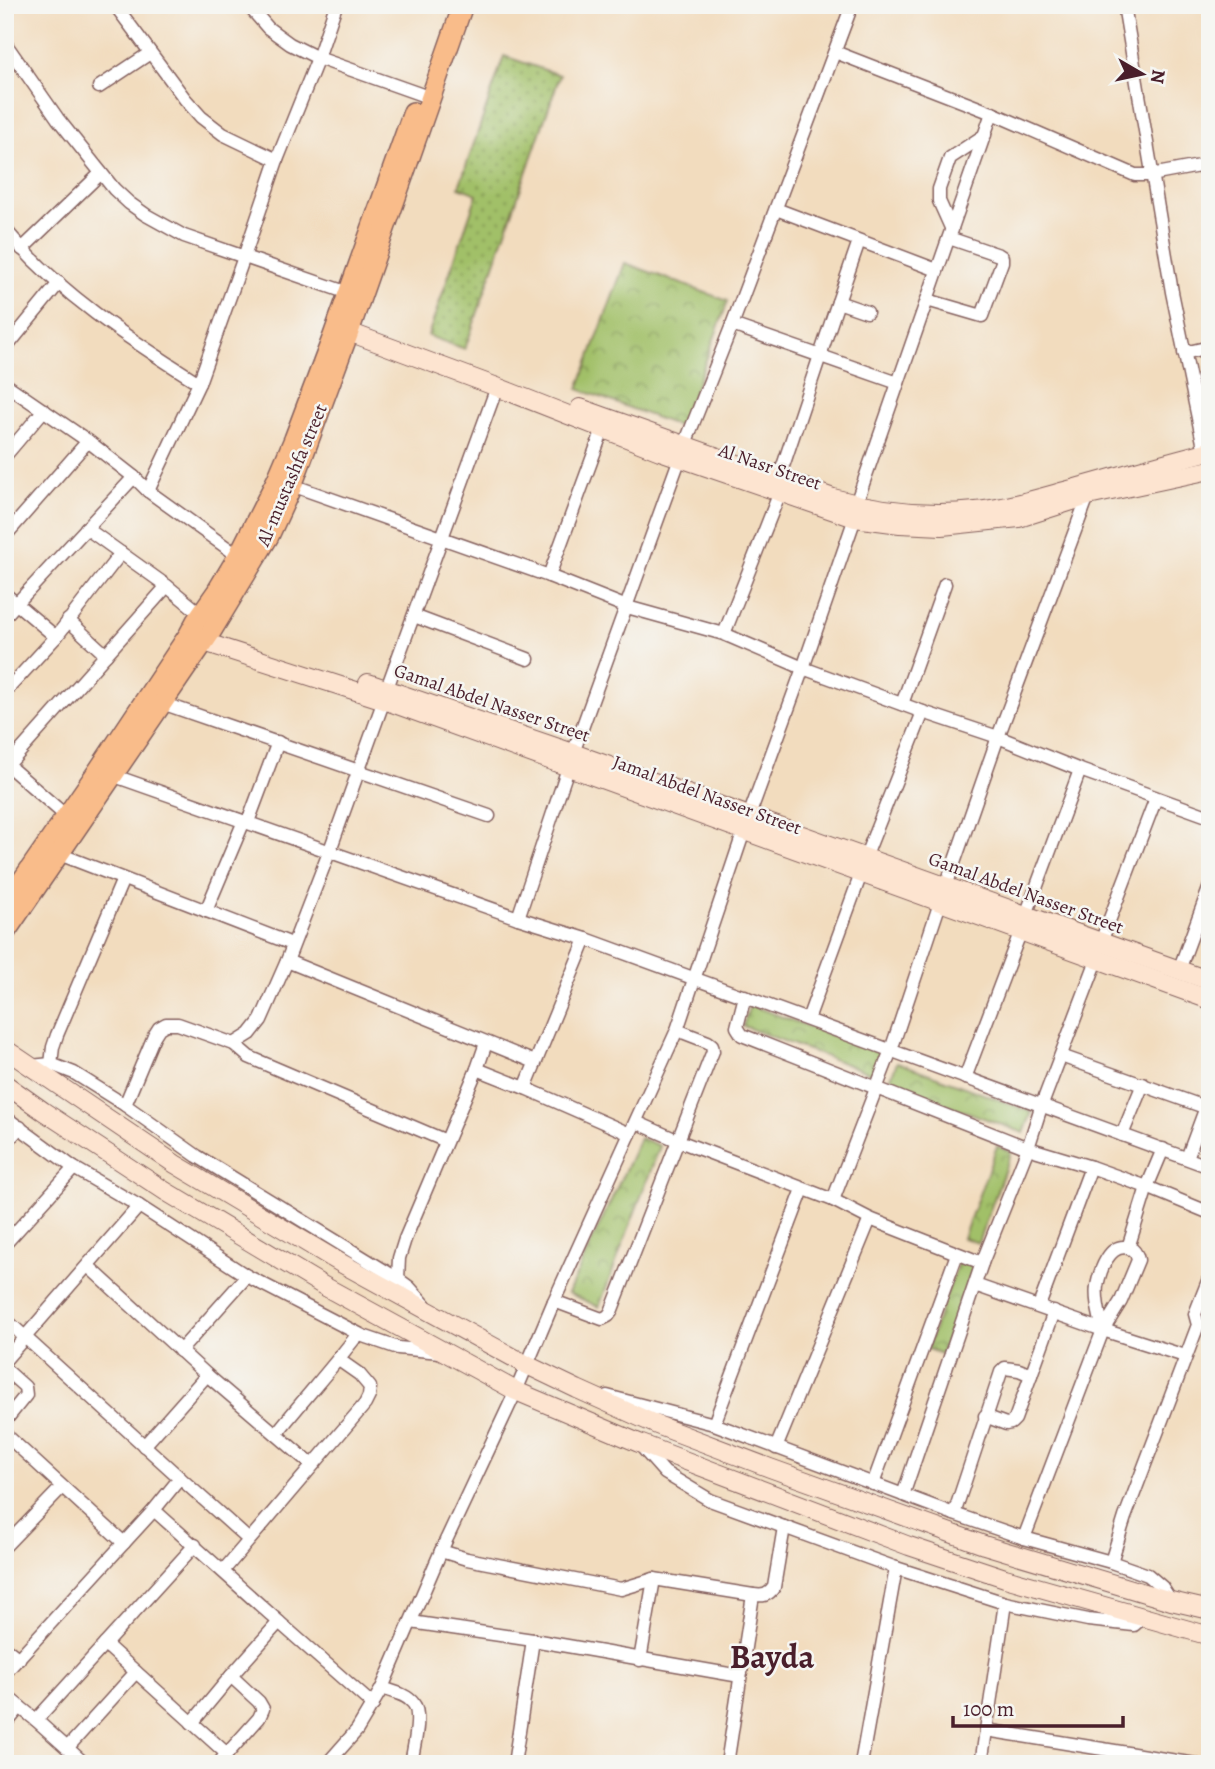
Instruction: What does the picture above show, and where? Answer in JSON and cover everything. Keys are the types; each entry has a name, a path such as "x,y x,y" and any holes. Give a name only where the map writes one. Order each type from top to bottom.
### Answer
{"main road":[{"name":"Al-mustashfa street","path":"5,905 52,851 66,816 107,773 162,702 218,591 245,561 284,483 294,439 355,295 425,96 452,5"},
{"name":"Al-mustashfa street","path":"425,96 463,5"},
{"name":"Al-mustashfa street","path":"5,933 52,851 107,773 200,629"}],"street":[{"path":"248,5 268,28 290,44 318,58 425,96"},
{"path":"148,491 199,383 277,160 336,5"},
{"path":"518,918 571,760 683,451 852,5"},
{"path":"1124,5 1184,353 1209,464"},
{"path":"119,7 150,53 201,117 223,134 277,160"},
{"path":"5,43 58,119 114,189 129,203 184,236 355,295"},
{"path":"835,52 992,113 1135,175 1152,175 1210,164"},
{"path":"99,87 150,53"},
{"path":"327,1764 357,1730 383,1688 441,1551 516,1391 677,1030 992,113"},
{"path":"927,300 982,316 1002,262 999,255 950,234 939,201 939,190 950,158 985,135"},
{"path":"22,249 101,173"},
{"path":"776,209 937,270"},
{"path":"5,229 22,249 106,321 199,383"},
{"path":"724,634 780,485 859,241"},
{"path":"5,349 60,283"},
{"path":"838,302 867,312"},
{"path":"732,325 898,383"},
{"name":"Al Nasr Street","path":"343,327 497,387 561,407 603,429 683,451"},
{"name":"Al Nasr Street","path":"343,327 384,335 561,407 780,485 900,524 931,526 1019,518 1088,496 1209,464"},
{"path":"1184,353 1210,347"},
{"path":"5,384 88,441 148,491 245,561"},
{"path":"234,1044 250,1034 261,1020 286,961 330,850 497,387"},
{"path":"5,456 44,411"},
{"path":"549,576 603,429"},
{"path":"5,536 88,441"},
{"name":"Al Nasr Street","path":"856,511 977,511 1209,464"},
{"path":"5,615 134,477"},
{"path":"284,483 549,576 627,607 724,634 803,668 998,737 1210,817"},
{"path":"833,1200 877,1089 998,737 1088,496"},
{"path":"86,528 167,586 200,629"},
{"path":"5,692 56,637 121,553"},
{"path":"902,704 946,584"},
{"path":"66,816 6,764 167,586"},
{"path":"5,594 56,637"},
{"path":"414,616 528,659"},
{"path":"68,621 106,654"},
{"name":"Jamal Abdel Nasser Street","path":"200,629 1099,951 1210,1000"},
{"path":"162,702 489,816"},
{"path":"807,1019 923,712"},
{"path":"206,911 278,742"},
{"path":"965,1078 1080,770"},
{"path":"107,773 518,918 586,939 1210,1167"},
{"path":"903,1495 982,1263 1028,1148 1156,798"},
{"path":"52,851 292,944"},
{"path":"51,1064 57,1035 123,878"},
{"path":"1179,970 1210,886"},
{"path":"525,1088 586,939"},
{"name":"Gamal Abdel Nasser Street","path":"1099,951 1179,970 1210,981"},
{"path":"286,961 535,1062"},
{"path":"745,996 737,1027 741,1035 1028,1148 1091,1167 1210,1213"},
{"path":"125,1105 159,1028 172,1023 234,1044 249,1057 446,1141"},
{"path":"554,1301 596,1318 608,1316 713,1051 708,1042 677,1030"},
{"path":"398,1279 399,1258 405,1239 486,1043"},
{"path":"5,1049 176,1164 339,1262 527,1365 577,1389 657,1425 769,1468 984,1545 1171,1601 1210,1610"},
{"path":"1060,1056 1208,1108 1187,1158"},
{"path":"30,1066 51,1064 74,1073 197,1156 398,1279 409,1287 432,1313"},
{"path":"477,1069 633,1128 679,1141 833,1200 870,1219 982,1263"},
{"path":"5,1084 165,1191 324,1286 516,1391 639,1443 909,1546 1005,1578 1210,1636"},
{"path":"1122,1135 1143,1084"},
{"path":"5,1117 74,1168 139,1206 247,1276 358,1334 398,1348 448,1353"},
{"path":"5,1144 20,1127"},
{"path":"1128,1248 1147,1187 1163,1149"},
{"path":"1039,1306 1091,1167"},
{"path":"5,1244 74,1168"},
{"path":"714,1424 803,1189"},
{"path":"5,1360 139,1206"},
{"path":"776,1448 870,1219"},
{"path":"1024,1538 1103,1330 1121,1301 1138,1260 1138,1255 1128,1248 1121,1247 1109,1254 1097,1283 1096,1297 1103,1330"},
{"path":"873,1484 957,1254"},
{"path":"88,1266 206,1375 312,1465"},
{"path":"180,1351 247,1276"},
{"path":"1111,1562 1185,1356 1204,1325 1195,1314 1210,1276"},
{"path":"975,1285 1185,1356"},
{"path":"985,1416 1006,1424 1011,1423 1054,1312"},
{"path":"5,1319 249,1540"},
{"path":"276,1434 358,1334"},
{"path":"223,1571 365,1404 370,1387 365,1379 339,1360"},
{"path":"5,1368 25,1387 26,1395 5,1421"},
{"path":"954,1514 1001,1372 1005,1368 1012,1368 1031,1375"},
{"path":"144,1446 206,1375"},
{"path":"577,1389 714,1424 954,1514 1148,1575 1163,1587 1171,1601"},
{"path":"5,1434 124,1544"},
{"path":"639,1443 665,1474 710,1500 896,1568 1005,1603 1088,1620 1134,1625 1142,1618"},
{"path":"5,1673 124,1544 180,1478"},
{"path":"5,1546 61,1487"},
{"path":"154,1510 373,1705"},
{"path":"441,1551 467,1559 621,1589 654,1580 766,1595 774,1587 784,1527"},
{"path":"36,1720 195,1545"},
{"path":"861,1764 896,1568"},
{"path":"640,1660 654,1580"},
{"path":"727,1764 753,1595"},
{"path":"981,1764 1005,1603"},
{"path":"192,1723 279,1622"},
{"path":"411,1622 740,1676"},
{"path":"514,1764 533,1640"},
{"path":"105,1644 192,1723 222,1759 259,1718 263,1709 231,1675"},
{"path":"5,1647 19,1659"},
{"path":"68,1747 136,1672"},
{"path":"383,1688 403,1695 412,1701 417,1709 411,1764"},
{"path":"5,1695 85,1764"},
{"path":"5,1725 20,1707"},
{"path":"986,1730 1195,1764"}],"green space":[{"path":"504,56 560,75 465,349 428,336 477,194 459,187"},
{"path":"625,263 728,301 681,427 578,389"},
{"path":"750,1005 886,1055 878,1076 743,1026"},
{"path":"897,1062 1032,1112 1024,1133 889,1083"},
{"path":"640,1138 660,1146 599,1307 568,1293"},
{"path":"997,1146 1011,1152 978,1243 963,1238"},
{"path":"960,1257 975,1263 941,1354 927,1349"}],"district":[{"name":"Bayda","path":"772,1656"}]}
